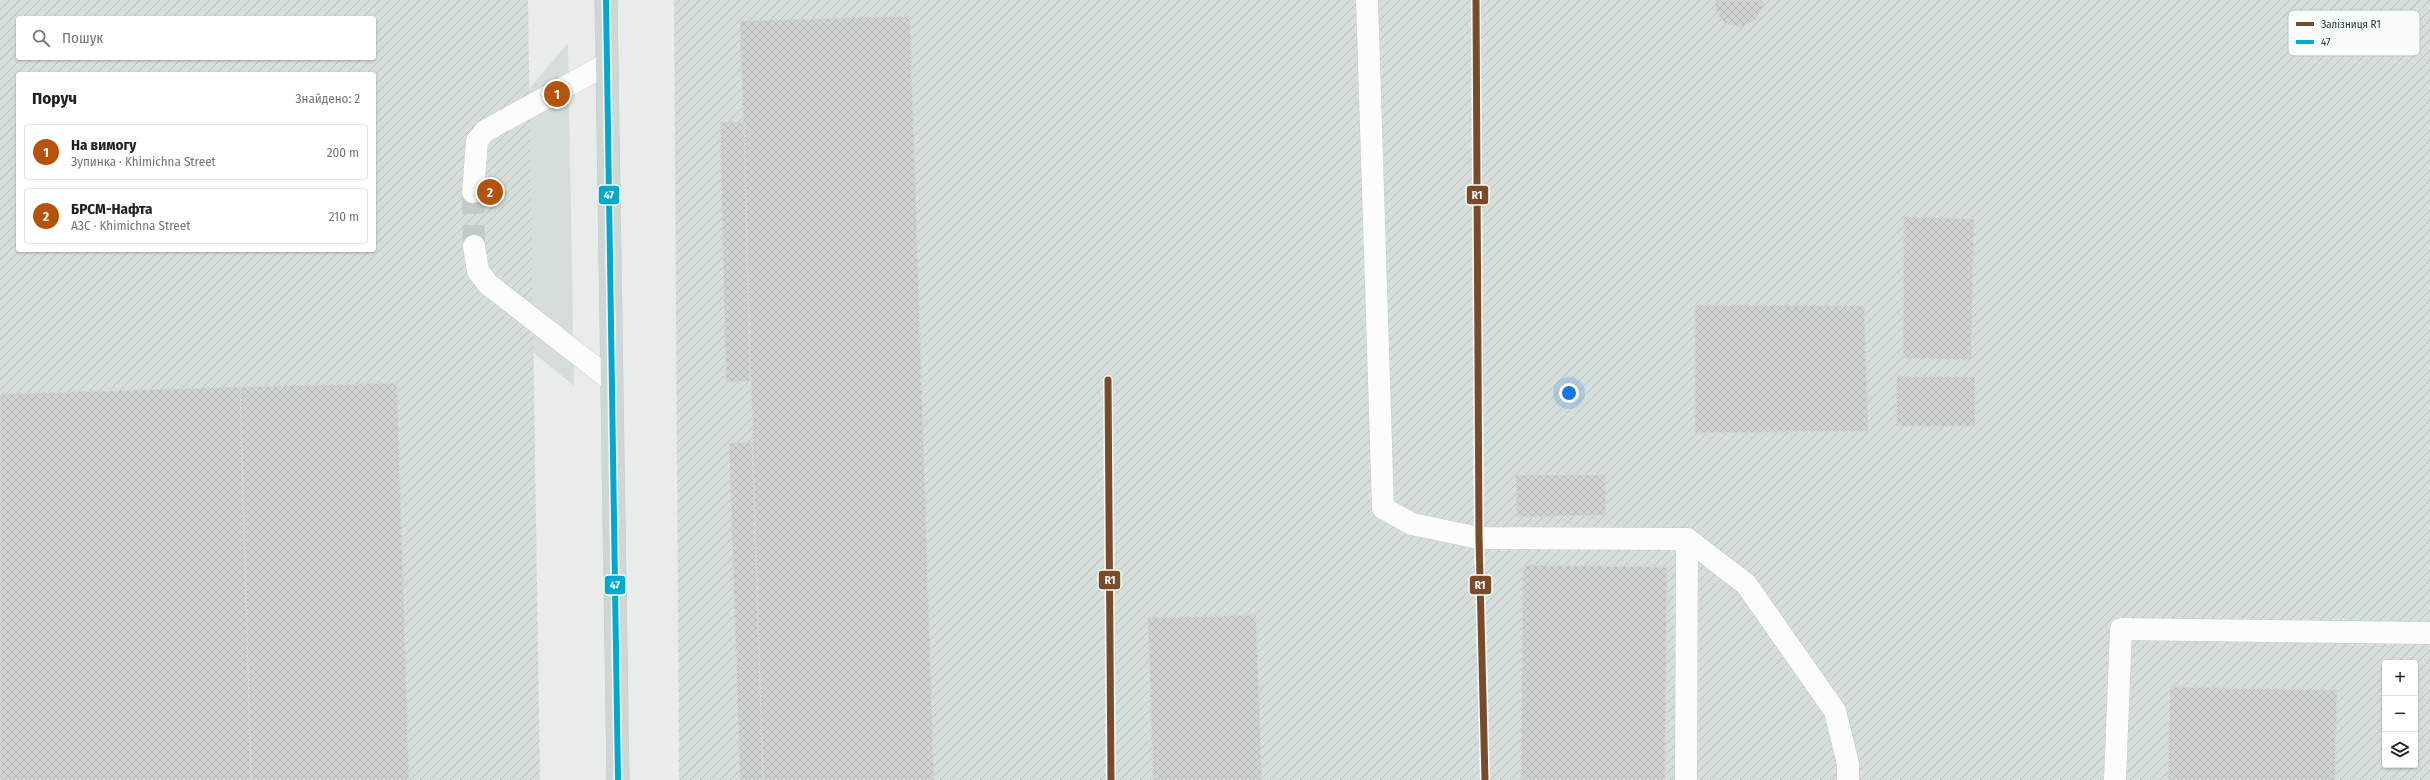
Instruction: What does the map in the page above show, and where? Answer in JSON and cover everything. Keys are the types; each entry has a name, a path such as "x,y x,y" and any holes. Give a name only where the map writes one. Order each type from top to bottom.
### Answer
{"main road":[{"path":"606,0 618,780"}],"lane":[{"path":"1367,0 1383,508 1412,524 1479,538 1687,539 1746,584 1835,711 1848,764 1848,780"},
{"path":"473,192 477,141 485,131 607,64"},
{"path":"474,246 478,271 488,284 611,380"},
{"path":"1686,780 1687,539"},
{"path":"2115,780 2121,629 2430,633"}],"shaded area":[{"path":"0,0 528,0 540,780 0,780"},
{"path":"674,0 2430,0 2430,780 679,780"},
{"path":"568,43 574,386 411,252 529,89"}],"building":[{"path":"1714,0 1763,0 1763,5 1756,20 1740,27 1725,23 1716,10"},
{"path":"910,16 934,780 763,780 740,21"},
{"path":"720,122 744,122 750,381 726,382"},
{"path":"1904,217 1974,219 1971,360 1903,358"},
{"path":"1695,305 1864,306 1868,431 1695,433"},
{"path":"1897,376 1975,377 1975,426 1896,426"},
{"path":"397,383 409,780 251,780 240,387"},
{"path":"240,387 251,780 0,780 0,394"},
{"path":"752,442 763,780 740,780 729,443"},
{"path":"1516,475 1605,475 1606,515 1517,517"},
{"path":"1523,565 1667,567 1665,780 1521,780"},
{"path":"1256,615 1262,780 1153,780 1148,618"},
{"path":"2170,687 2337,690 2335,780 2168,780"}],"tunnel":[{"path":"473,192 474,246"}],"rail line":[{"name":"R1","path":"1476,0 1479,538 1485,780"},
{"name":"R1","path":"1108,380 1111,780"}],"transit line":[{"name":"47","path":"606,0 618,780"}],"place":[{"name":"На вимогу","path":"557,94"},
{"name":"БРСМ-Нафта","path":"490,192"}]}
